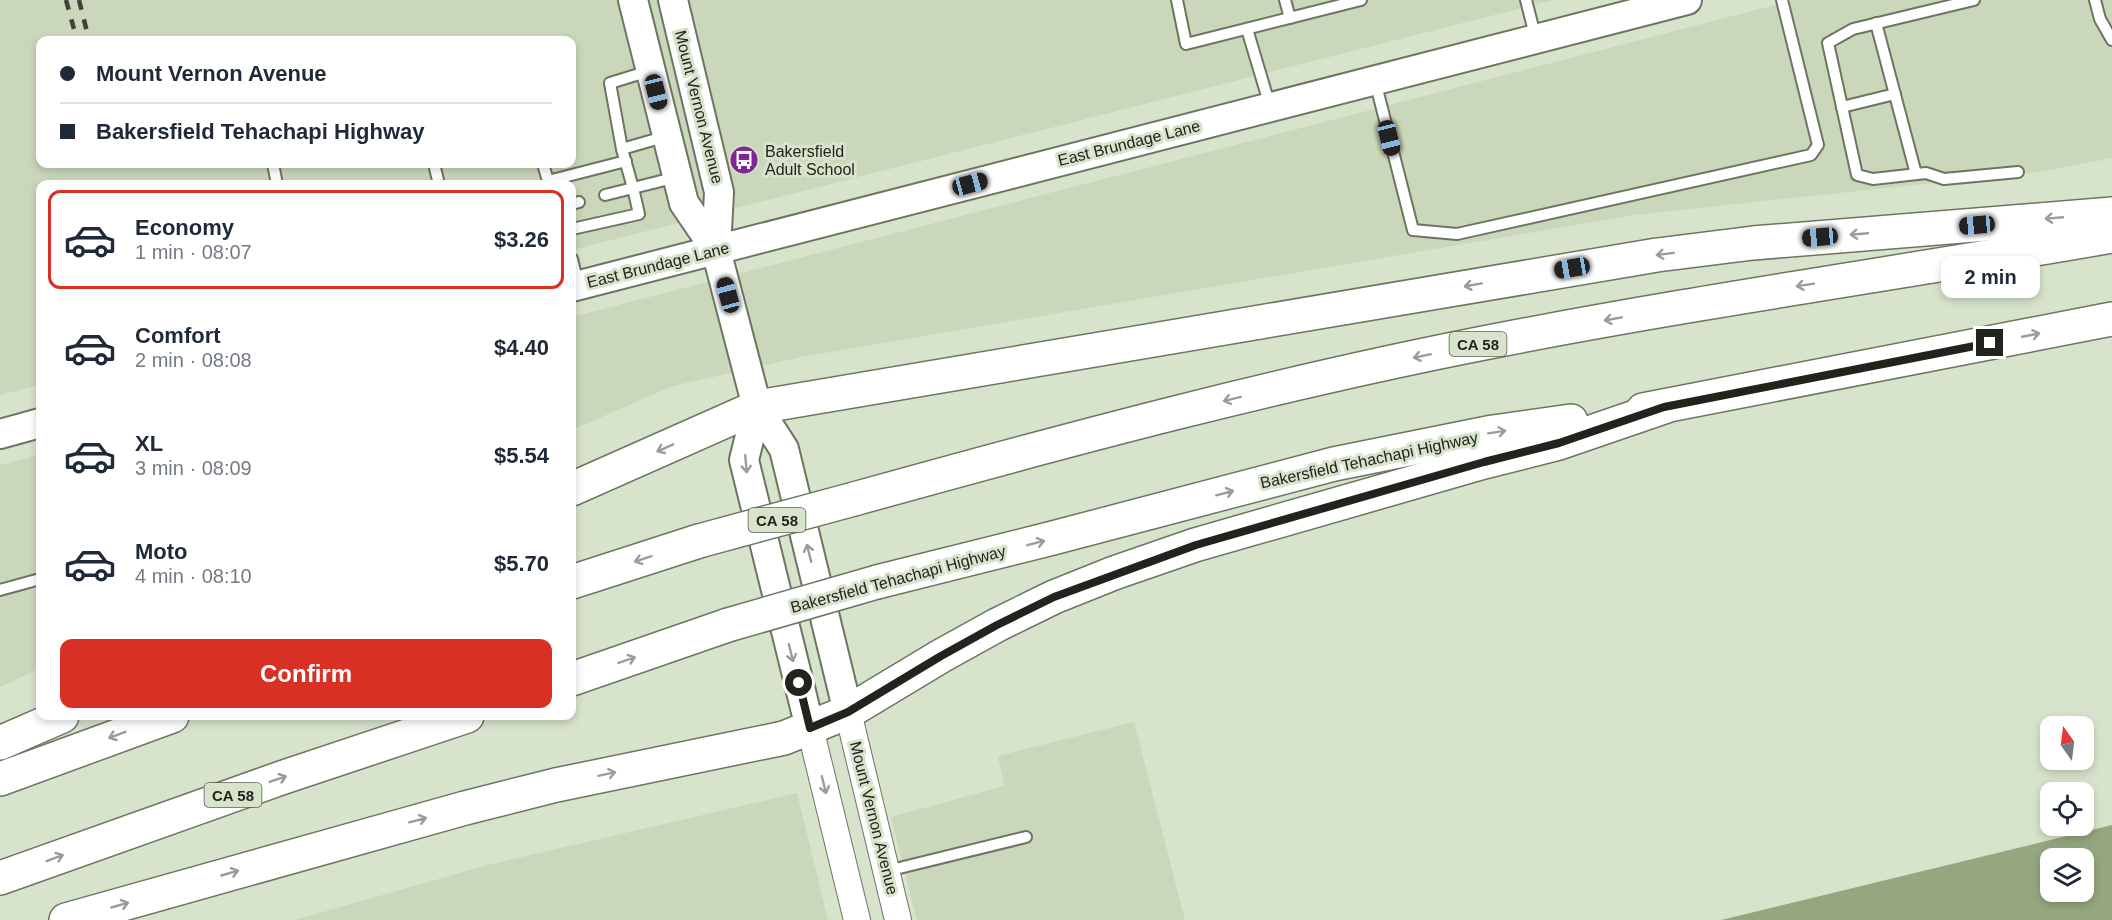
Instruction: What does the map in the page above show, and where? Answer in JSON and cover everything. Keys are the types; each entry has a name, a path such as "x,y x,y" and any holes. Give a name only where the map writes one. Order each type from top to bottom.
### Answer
{"highway":[{"path":"576,487 757,407 1657,255 1753,243 2112,214"},
{"name":"CA 58","path":"576,581 699,541 1010,456 1292,384 1493,341 1777,290 2112,236"},
{"name":"Bakersfield Tehachapi Highway","path":"576,678 728,625 877,582 1334,464 1493,432 1664,407 2112,319"},
{"path":"66,920 465,808 556,785 784,738 848,712 997,625 1054,597 1114,573 1196,545 1484,462 1559,443 1664,407"},
{"path":"0,743 53,720"},
{"path":"0,779 161,720"},
{"name":"CA 58","path":"0,878 284,777 455,720"}],"main road":[{"name":"Mount Vernon Avenue","path":"633,0 684,203 716,250"},
{"name":"Mount Vernon Avenue","path":"673,0 719,192 716,250 757,407 784,449 848,712"},
{"name":"East Brundage Lane","path":"576,277 716,250 1687,0"},
{"name":"Mount Vernon Avenue","path":"757,407 744,460 810,728"},
{"path":"0,434 36,424"}],"street":[{"name":"Mount Vernon Avenue","path":"848,712 898,920"},
{"name":"Mount Vernon Avenue","path":"810,728 857,920"}],"lane":[{"path":"1177,0 1186,44 1361,0"},
{"path":"1285,0 1290,18"},
{"path":"1526,0 1536,39"},
{"path":"1375,80 1413,230 1457,234 1811,155 1818,145 1782,0"},
{"path":"1974,0 1853,29 1828,43 1857,175 1874,179 1926,173 1944,179 2018,172"},
{"path":"2096,0 2100,19 2112,40"},
{"path":"1876,23 1916,174"},
{"path":"1247,29 1270,107"},
{"path":"576,228 639,214 622,148 610,83 651,71"},
{"path":"1842,107 1895,94"},
{"path":"622,148 667,135"},
{"path":"560,180 626,161"},
{"path":"605,195 677,177"},
{"path":"0,590 36,580"},
{"path":"887,871 1026,837"}],"shaded area":[{"path":"0,0 1553,0 576,249 576,180 36,180 36,386 0,395"},
{"path":"1794,0 2112,0 2112,158 2045,171 1634,215 801,357 673,386 576,428 576,316"},
{"path":"36,456 36,670 0,687 0,465"},
{"path":"1134,722 1185,920 917,920 891,817 1004,786 998,756"},
{"path":"797,793 828,920 295,920 488,865"},
{"path":"2112,825 2112,920 1721,920 2067,836 2094,836 2094,829"}],"railway":[{"path":"66,0 76,36"},
{"path":"79,0 88,36"}],"place":[{"name":"Bakersfield Adult School","path":"744,160"}],"route":[{"path":"799,683 810,728 848,712 941,656 1054,597 1114,573 1196,545 1484,462 1559,443 1664,407 1990,343"}]}
